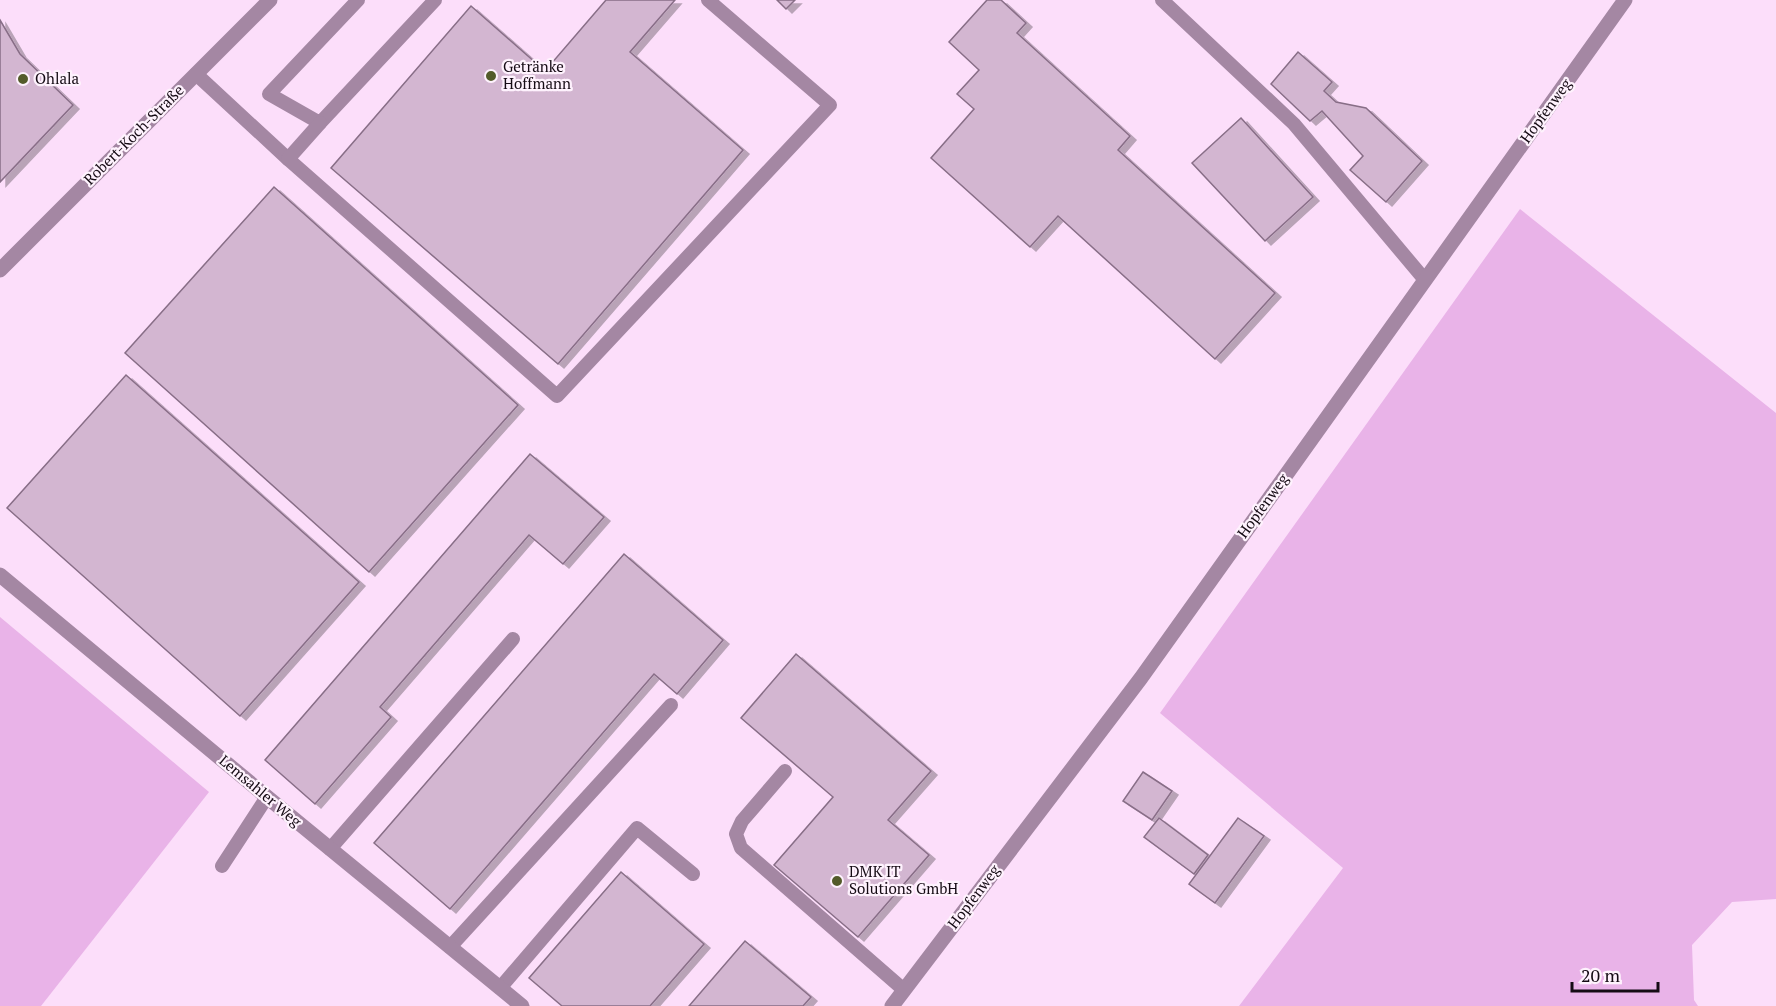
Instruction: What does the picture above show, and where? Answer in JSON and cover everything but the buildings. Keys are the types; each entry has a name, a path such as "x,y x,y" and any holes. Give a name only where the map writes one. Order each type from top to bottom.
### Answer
{"street":[{"name":"Robert-Koch-Straße","path":"0,270 270,0"},
{"name":"Hopfenweg","path":"892,1006 1140,678 1625,0"},
{"name":"Lemsahler Weg","path":"0,575 522,1006"}],"lane":[{"path":"320,123 269,94 358,0"},
{"path":"288,159 435,0"},
{"path":"196,74 288,159 557,396 830,105 708,0"},
{"path":"1162,0 1294,124 1425,280"},
{"path":"330,849 513,639"},
{"path":"450,946 671,705"},
{"path":"785,771 742,821 736,834 741,848 904,990"},
{"path":"222,866 267,797"},
{"path":"500,988 637,828 693,874"}],"shaded area":[{"path":"1520,209 1776,413 1776,899 1732,902 1692,945 1694,1000 1698,1006 1239,1006 1343,868 1160,713"},
{"path":"0,617 209,792 41,1006 0,1006"}],"place":[{"name":"Getränke Hoffmann","path":"491,76"},
{"name":"Ohlala","path":"23,79"},
{"name":"DMK IT Solutions GmbH","path":"837,881"}]}
